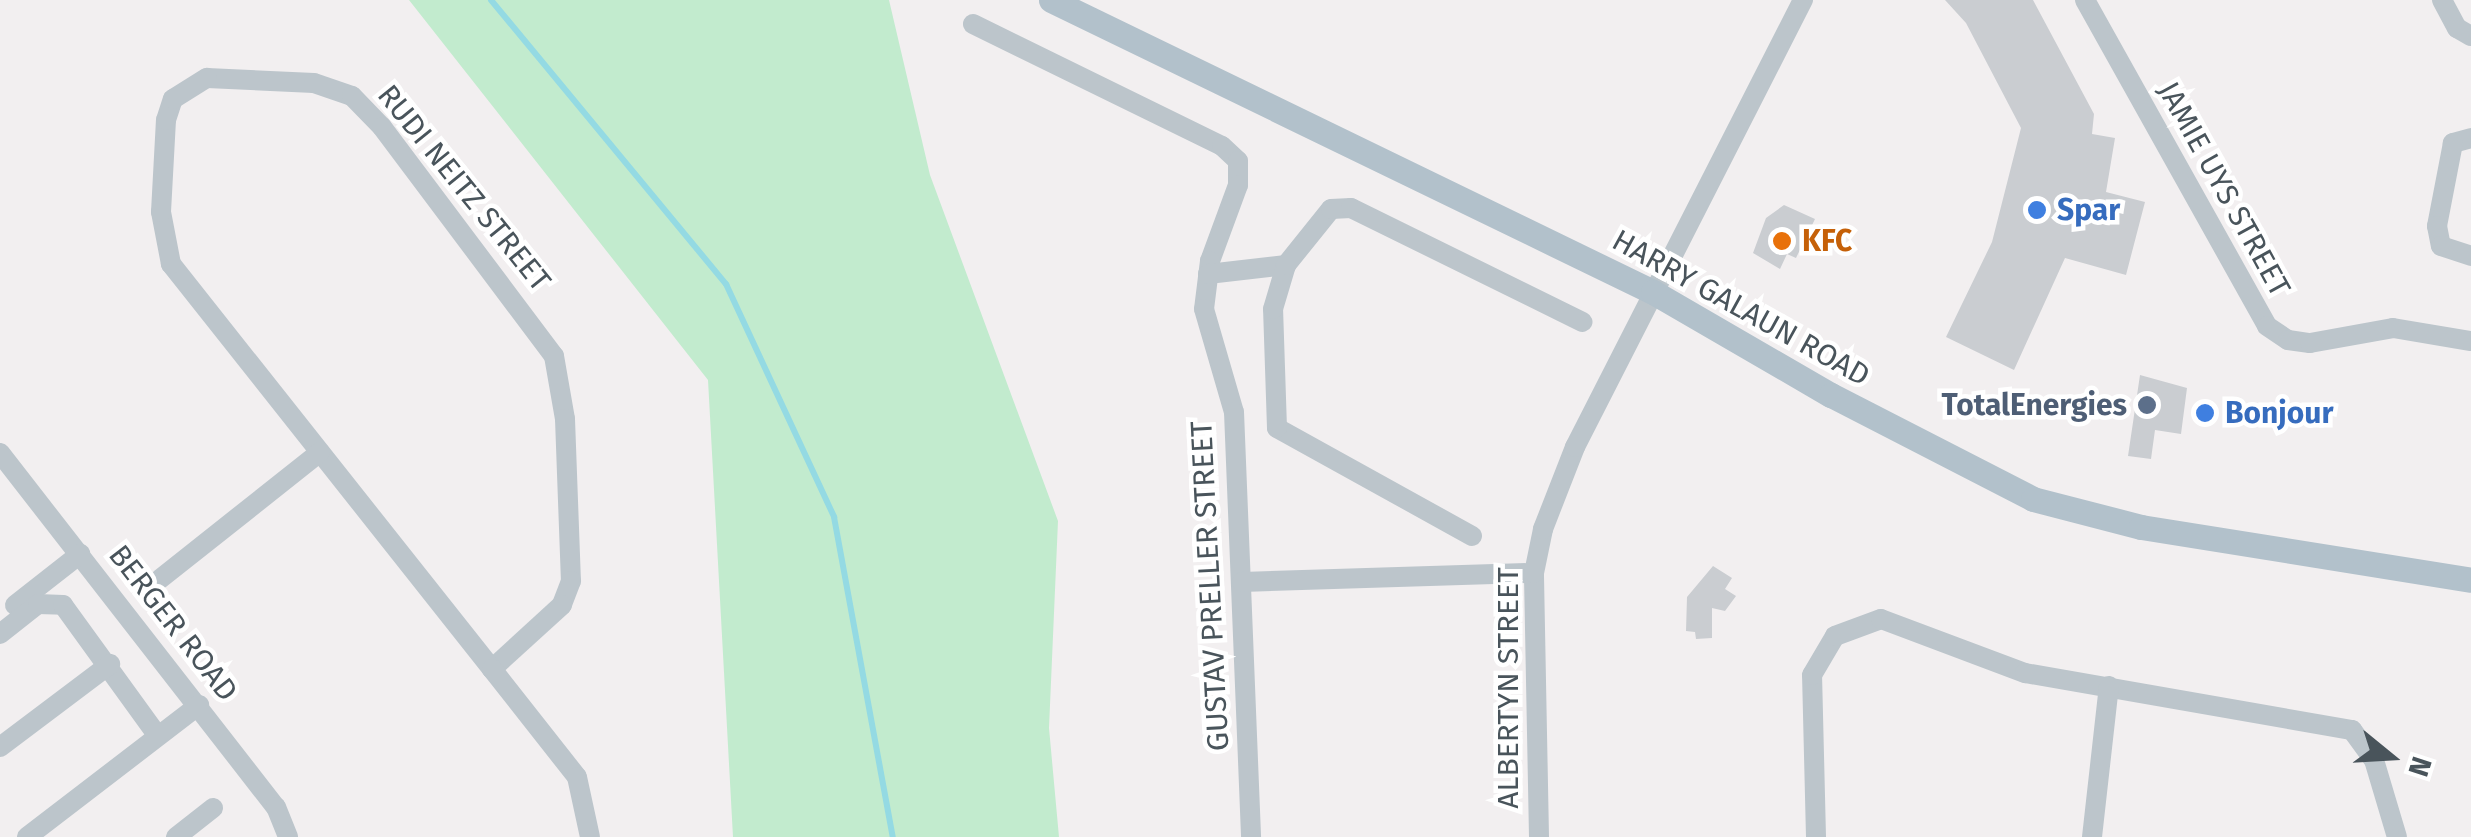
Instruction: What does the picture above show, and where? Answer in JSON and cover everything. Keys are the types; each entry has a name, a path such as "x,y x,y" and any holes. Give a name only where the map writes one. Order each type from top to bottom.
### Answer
{"main road":[{"name":"HARRY GALAUN ROAD","path":"1052,0 1653,292 1831,395 2033,499 2141,527 2471,580"},
{"name":"HARRY GALAUN ROAD","path":"2431,571 2471,570"}],"street":[{"name":"JAMIE UYS STREET","path":"2086,0 2241,288 2274,333 2328,344 2393,328 2471,341"},
{"path":"2442,0 2457,28 2471,36"},
{"name":"ALBERTYN STREET","path":"1539,837 1534,573 1558,484 1794,4"},
{"name":"GUSTAV PRELLER STREET","path":"973,24 1232,152 1238,184 1208,274 1206,326 1234,412 1251,837"},
{"name":"RUDI NEITZ STREET","path":"492,669 562,605 571,581 565,419 554,356 382,127 352,96 314,83 207,78 173,99 166,120 166,247 190,292 577,778 590,837"},
{"path":"2471,138 2454,143 2437,226 2441,246 2471,256"},
{"path":"1472,536 1277,428 1273,309 1286,265 1331,209 1351,208 1582,322"},
{"path":"1208,274 1286,265"},
{"path":"160,579 320,452"},
{"name":"BERGER ROAD","path":"0,453 276,807 288,837"},
{"path":"0,616 80,554"},
{"path":"1242,582 1534,573"},
{"path":"0,634 38,604 56,602 71,610 157,735"},
{"path":"1816,837 1812,676 1824,647 1849,627 1896,620 2026,673 2352,730 2374,760 2397,837"},
{"path":"0,747 110,664"},
{"path":"2092,837 2109,686"},
{"path":"27,837 199,705"},
{"path":"176,837 213,808"}],"green space":[{"path":"409,0 889,0 930,175 1058,521 1049,728 1059,837 733,837 708,380"}],"building":[{"path":"1945,0 2033,0 2094,114 2092,134 2115,138 2106,192 2145,202 2126,275 2065,258 2014,370 1946,337 1992,242 2021,128 1966,23"},
{"name":"KFC","path":"1784,205 1815,219 1796,258 1787,254 1780,269 1753,253 1766,218"},
{"path":"2140,375 2187,388 2181,434 2155,430 2151,459 2128,456"},
{"path":"1713,566 1732,578 1725,589 1736,596 1725,611 1712,608 1712,638 1696,639 1695,632 1686,631 1687,597"}],"waterway":[{"path":"491,0 726,284 834,517 893,837"}],"place":[{"name":"Spar","path":"2037,210"},
{"name":"KFC","path":"1782,241"},
{"name":"TotalEnergies","path":"2147,405"},
{"name":"Bonjour","path":"2205,413"}]}
